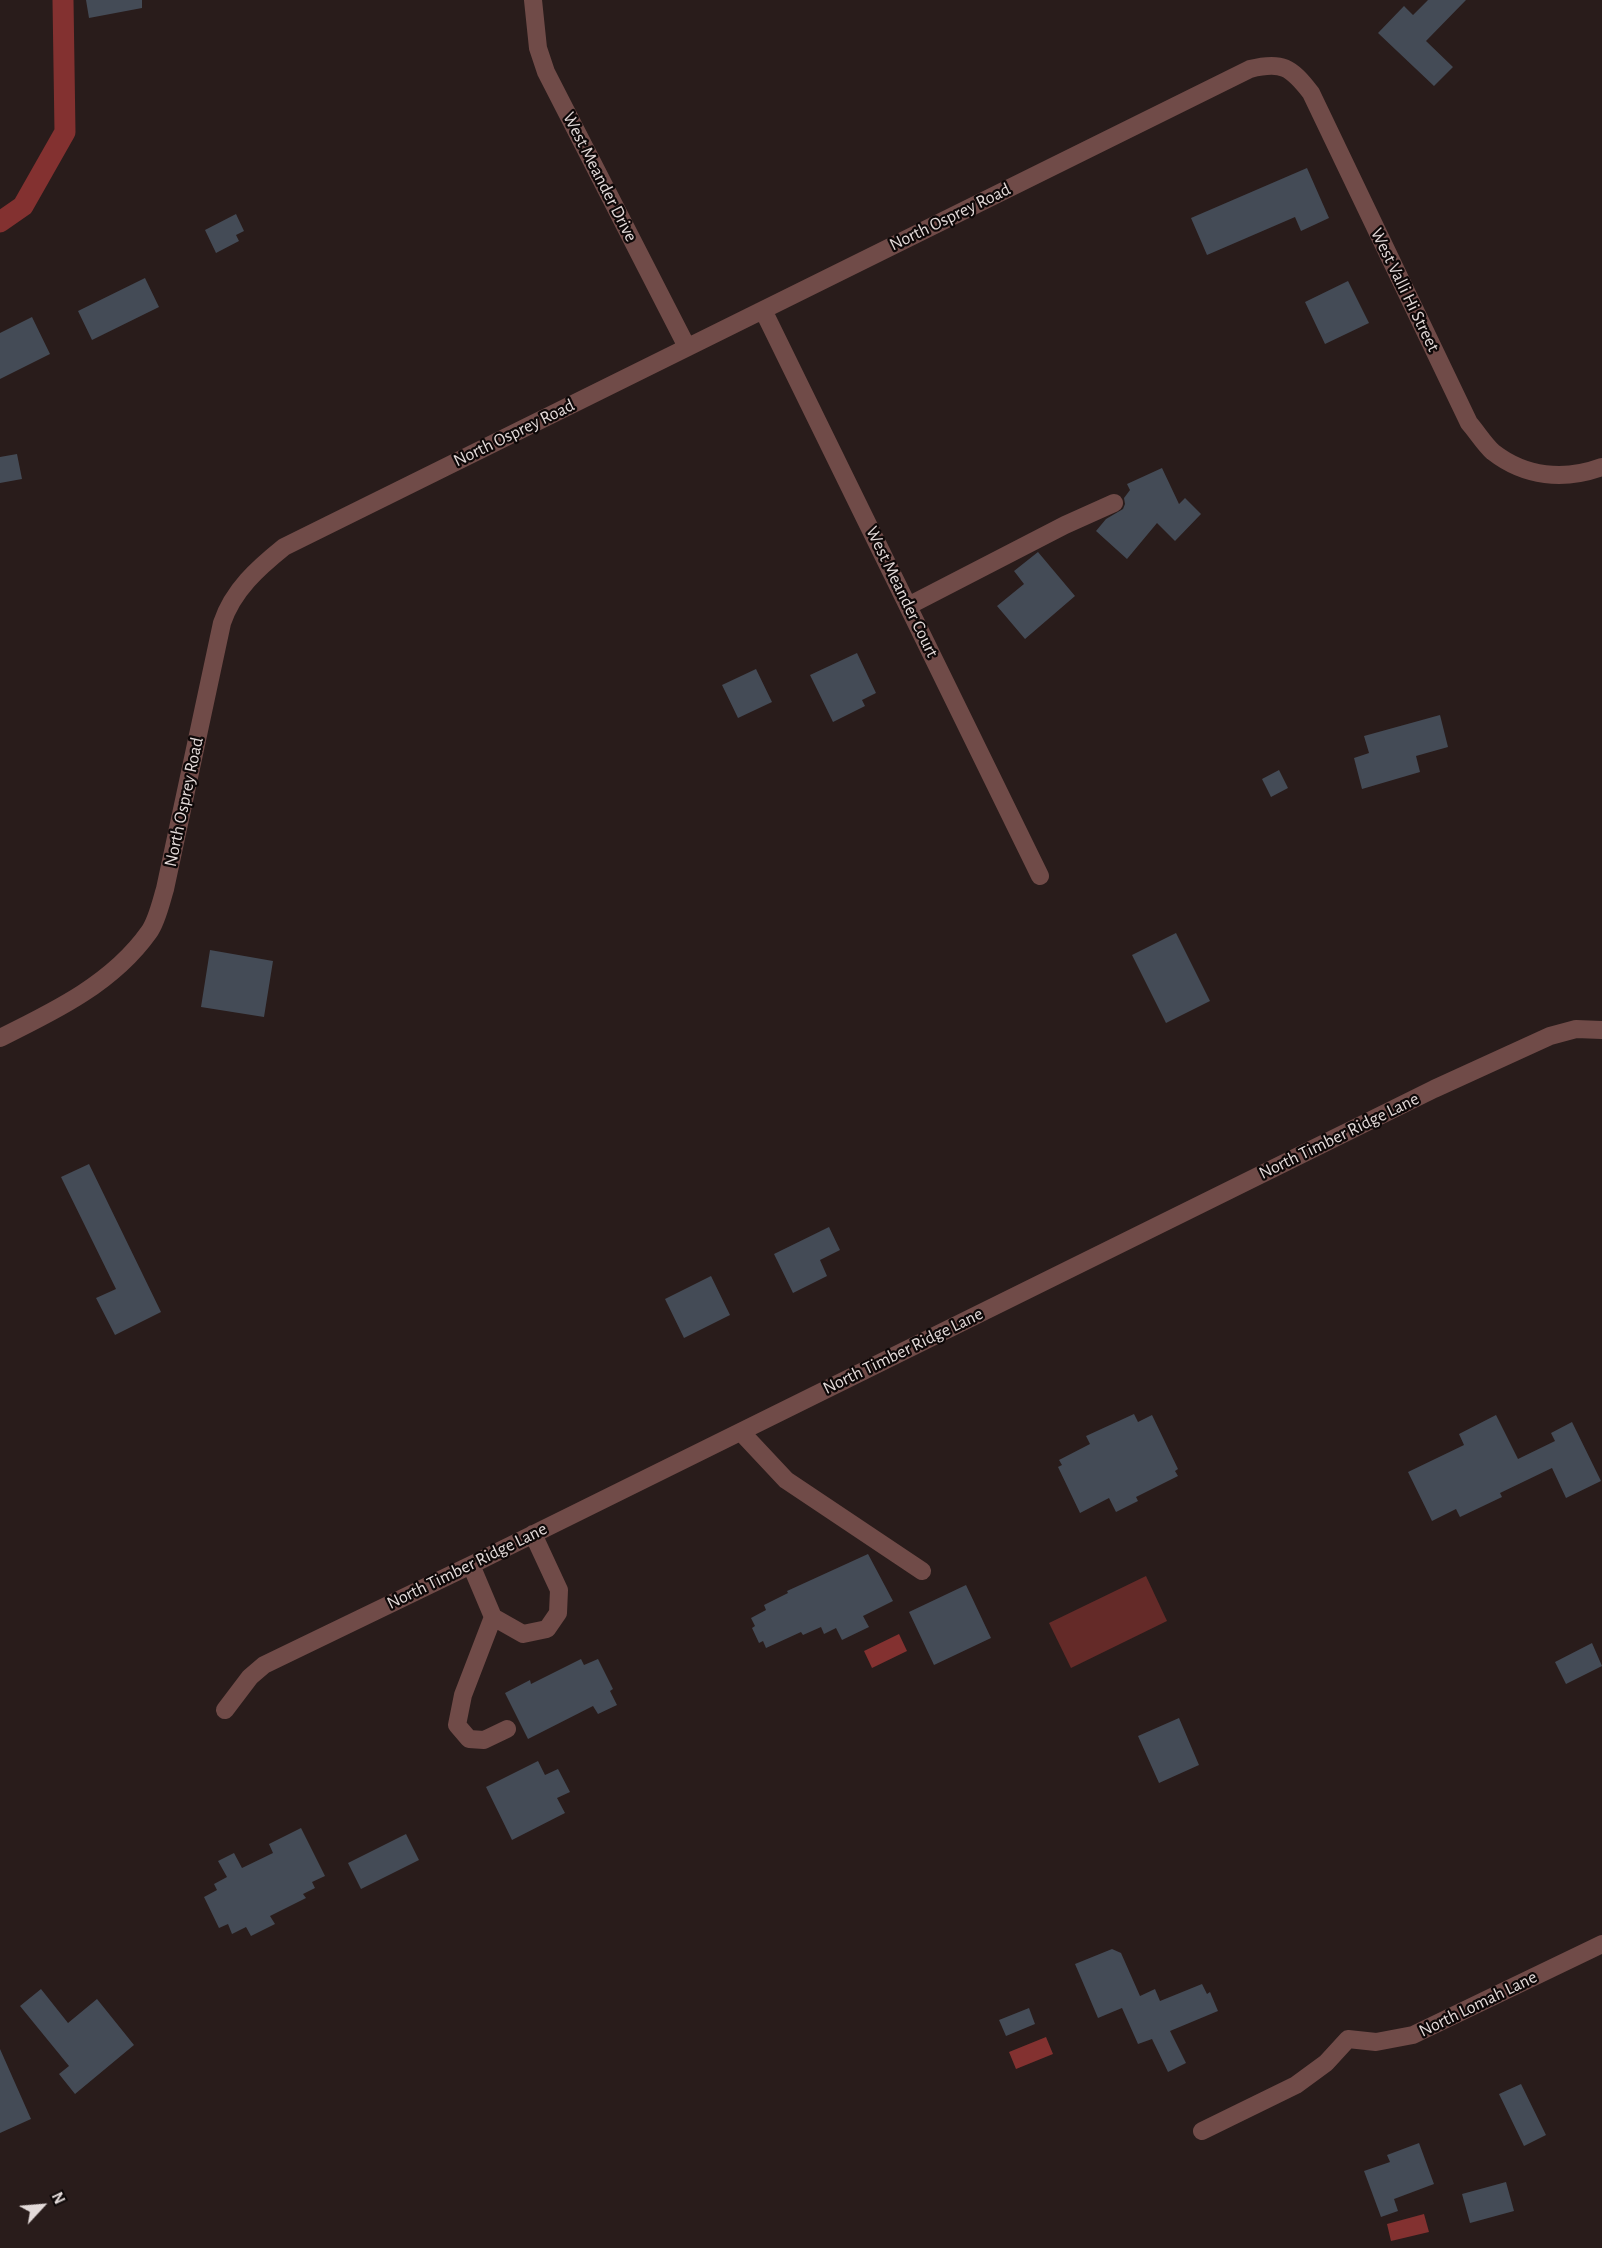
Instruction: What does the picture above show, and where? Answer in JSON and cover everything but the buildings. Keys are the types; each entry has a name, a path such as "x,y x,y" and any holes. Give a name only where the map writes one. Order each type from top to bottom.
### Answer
{"street":[{"name":"West Meander Drive","path":"533,0 538,48 546,72 687,347"},
{"name":"North Osprey Road","path":"0,1038 96,985 120,966 151,930 165,889 222,622 227,608 253,573 284,547 1250,69 1270,64 1288,69"},
{"name":"West Valli Hi Street","path":"1288,69 1311,93 1469,423 1492,451 1521,470 1554,476 1582,474 1602,467"},
{"name":"West Meander Court","path":"763,309 1040,876"},
{"path":"908,606 1065,525 1114,503"},
{"name":"North Timber Ridge Lane","path":"225,1710 250,1677 264,1665 1434,1089 1550,1036 1576,1029 1602,1030"},
{"path":"741,1432 786,1480 922,1571"},
{"path":"471,1565 493,1617 523,1634 547,1629 558,1612 559,1590 533,1534"},
{"path":"493,1617 463,1695 457,1725 469,1739 484,1740 507,1729"},
{"name":"North Lomah Lane","path":"1202,2131 1296,2085 1326,2063 1348,2039 1376,2043 1413,2035 1602,1944"}],"shaded area":[{"path":"1146,1576 1167,1621 1071,1668 1049,1623"},
{"path":"899,1634 907,1651 872,1668 864,1651"},
{"path":"1046,2037 1053,2054 1016,2069 1009,2052"},
{"path":"1424,2214 1429,2232 1391,2241 1387,2224"}],"waterway":[{"path":"0,222 23,206 65,132 63,0"}]}
